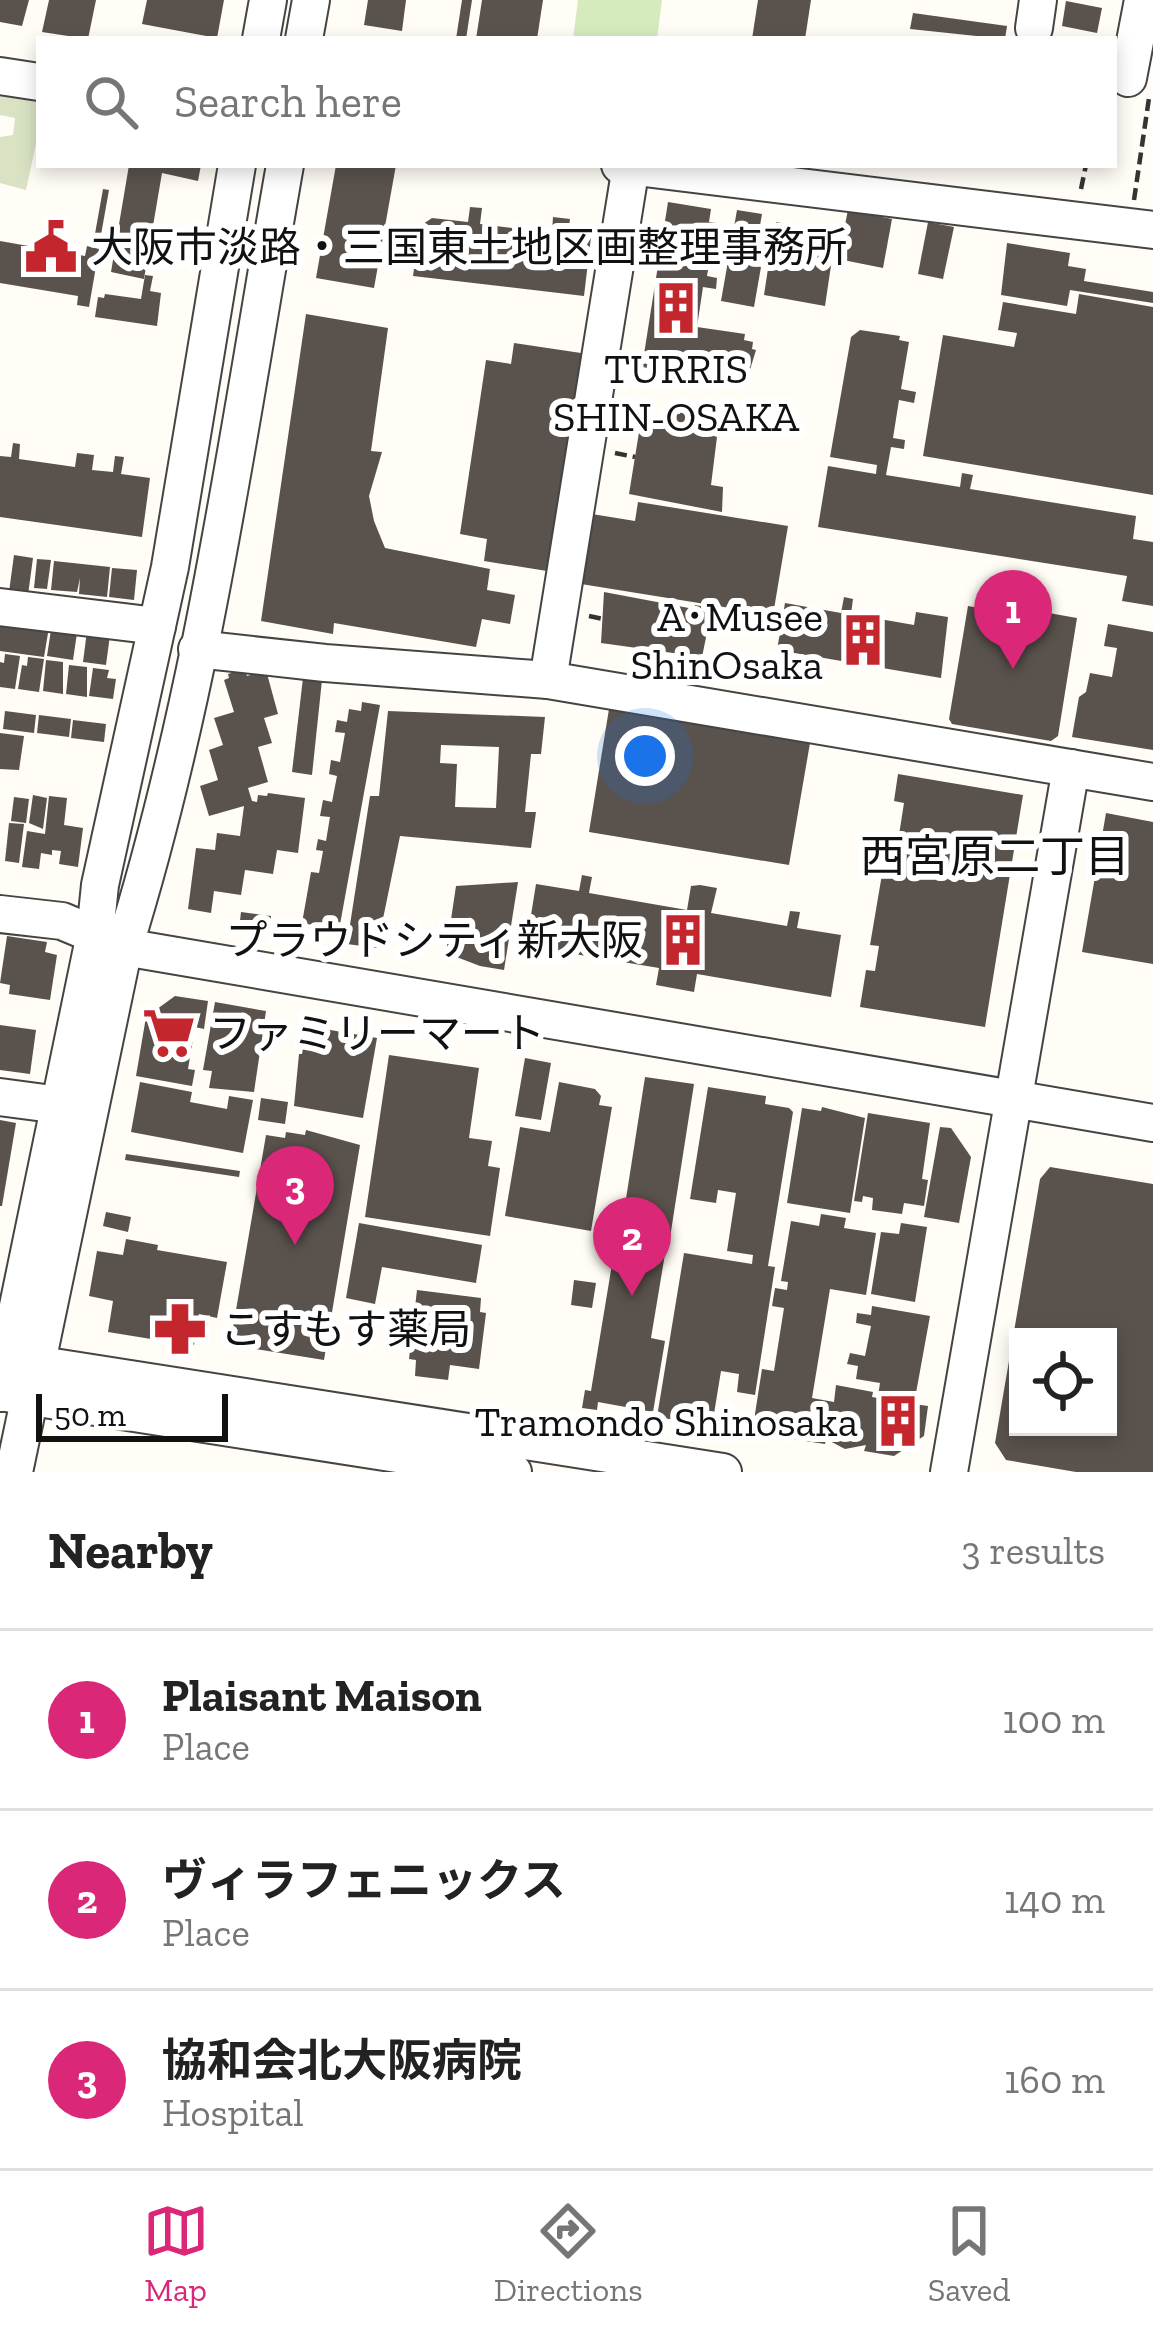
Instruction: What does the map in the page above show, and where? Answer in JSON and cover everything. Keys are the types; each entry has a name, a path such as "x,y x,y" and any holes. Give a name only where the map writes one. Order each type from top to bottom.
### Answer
{"street":[{"path":"262,36 268,0"},
{"path":"305,36 311,0"},
{"path":"1139,84 1143,0"},
{"path":"0,76 36,82"},
{"path":"11,1379 109,940 100,885 170,567 236,168"},
{"path":"14,1472 11,1379 60,1106 109,940 144,882 197,649 284,168"},
{"path":"548,680 631,168"},
{"path":"651,168 1143,216"},
{"path":"0,607 157,626"},
{"path":"197,649 548,680 1153,782"},
{"path":"949,1472 1071,768"},
{"path":"0,914 62,921 109,940 1153,1123"},
{"path":"0,1097 60,1106"},
{"path":"11,1379 513,1472"},
{"path":"11,1379 723,1472"}],"path":[{"path":"1139,84 1143,216"},
{"path":"1079,194 1085,168"}],"green space":[{"path":"578,0 662,0 657,36 573,36"},
{"path":"0,95 36,101 36,144 26,190 0,183 0,137 13,135 15,118 0,115"}],"building":[{"path":"0,0 29,0 22,26 0,22"},
{"path":"49,0 96,0 89,36 42,32"},
{"path":"147,0 224,0 217,36 142,24"},
{"path":"368,0 406,0 402,31 364,25"},
{"path":"462,0 472,0 466,36 456,36"},
{"path":"482,0 543,0 537,36 476,36"},
{"path":"758,0 811,0 805,36 752,36"},
{"path":"1066,1 1102,8 1097,33 1062,26"},
{"path":"913,13 1007,26 1005,36 910,29"},
{"path":"128,168 200,168 198,181 162,173 144,279 111,272"},
{"path":"335,168 395,168 374,288 316,278"},
{"path":"103,189 109,190 99,246 93,245"},
{"name":"TURRIS SHIN-OSAKA","path":"668,202 711,209 709,222 716,223 707,276 717,278 716,289 703,287 697,327 745,334 744,340 753,342 756,350 746,383 642,367"},
{"path":"470,207 482,208 480,224 552,233 553,217 570,219 568,234 591,237 584,296 413,276 420,226 432,218 468,222"},
{"path":"737,210 762,214 753,266 761,267 754,307 721,301"},
{"path":"848,210 892,219 883,268 838,259"},
{"path":"776,222 836,232 825,306 764,295 769,262 756,260 765,238 773,239"},
{"path":"928,222 954,227 943,279 918,274"},
{"path":"0,241 85,256 87,246 99,249 89,307 77,305 78,296 0,283"},
{"path":"1007,243 1070,253 1068,266 1086,269 1084,281 1153,292 1153,303 1070,290 1067,306 1001,295"},
{"path":"145,275 153,276 150,291 161,293 157,326 95,317 98,297 105,294 141,299"},
{"path":"1079,294 1153,307 1153,495 923,456 943,335 1014,347 1017,333 998,330 1003,302 1076,314"},
{"path":"306,314 388,328 371,451 382,452 369,496 374,521 385,548 490,569 487,590 515,595 510,624 482,619 476,647 334,623 333,634 261,621"},
{"path":"860,330 900,336 899,340 909,342 901,389 916,392 914,403 899,400 893,438 905,440 904,449 891,447 886,475 960,487 962,473 973,475 970,489 1136,516 1133,539 1153,542 1153,606 1122,601 1127,576 818,527 828,466 876,474 877,465 830,457 851,337"},
{"path":"514,343 581,353 578,378 586,380 560,551 550,550 547,571 484,561 487,539 460,534 486,360 511,364"},
{"path":"681,404 716,407 720,413 711,485 723,487 722,512 629,494 641,420 661,420 666,412 680,414"},
{"path":"13,443 20,444 19,459 75,467 77,453 94,455 92,470 113,472 115,456 124,457 121,474 150,478 142,537 0,517 0,456 11,457"},
{"path":"638,502 788,526 773,615 581,584 592,514 635,521"},
{"path":"14,555 33,558 28,595 9,592"},
{"path":"37,559 51,560 47,589 34,588"},
{"path":"54,561 110,567 107,597 79,594 80,578 77,592 51,590"},
{"path":"112,568 137,570 134,600 109,597"},
{"path":"604,592 694,609 695,605 712,608 702,657 601,643"},
{"name":"A･Musee ShinOsaka","path":"844,597 853,599 851,614 914,625 916,612 948,617 941,678 777,650 785,603 841,613"},
{"path":"968,606 1042,619 1043,612 1077,618 1058,736 1051,741 952,724 949,719"},
{"path":"0,620 49,627 44,657 0,651"},
{"path":"1108,624 1153,632 1153,750 1072,737 1079,697 1086,692 1090,673 1112,677 1117,648 1104,646"},
{"path":"51,630 77,633 73,660 47,656"},
{"path":"87,631 110,635 106,665 83,662"},
{"path":"5,654 20,656 15,689 0,687 0,662 4,663"},
{"path":"28,657 44,659 39,692 18,689"},
{"path":"46,660 63,662 63,694 43,691"},
{"path":"69,665 87,667 87,697 66,694"},
{"path":"93,668 109,670 107,678 116,679 113,699 89,696"},
{"path":"245,669 247,676 266,670 278,714 264,718 272,743 258,747 268,782 248,788 252,801 257,802 258,795 268,793 305,798 298,853 277,850 273,874 245,870 241,895 214,891 211,913 188,909 196,848 215,850 217,833 240,836 244,806 209,816 200,786 218,780 209,750 223,745 214,718 234,712 224,680"},
{"path":"303,678 322,680 312,775 292,772"},
{"path":"362,702 380,705 339,930 302,923 311,872 319,873 323,851 316,850 318,839 326,841 330,817 320,816 323,800 332,802 337,776 329,774 331,760 340,762 345,733 335,732 337,720 347,722 349,709 361,711"},
{"path":"609,709 810,743 789,865 589,832"},
{"path":"5,711 36,715 34,733 3,729"},
{"path":"388,711 545,717 541,754 531,754 525,812 536,812 531,848 400,836 377,948 347,944 370,796 379,796","holes":["441,745 499,747 496,808 455,807 457,764 440,763"]},
{"path":"39,715 71,719 69,737 37,733"},
{"path":"73,720 106,724 104,742 71,738"},
{"path":"0,733 24,736 19,770 0,769"},
{"path":"898,774 1023,795 985,1027 860,1007 866,970 875,971 879,946 870,945 889,833 899,835 904,803 894,801"},
{"path":"33,795 47,798 43,829 29,823"},
{"path":"49,796 67,798 64,825 83,828 78,867 59,864 61,851 52,850 52,855 41,853 39,869 22,867 27,831 45,834"},
{"path":"14,797 29,799 26,823 11,821"},
{"path":"1106,813 1153,822 1153,964 1082,952"},
{"path":"9,823 24,824 19,863 5,861"},
{"name":"プラウドシティ新大阪","path":"582,875 592,877 589,893 687,910 691,886 700,885 717,888 711,913 787,926 790,911 800,912 797,928 841,935 831,997 697,974 694,992 656,985 659,968 526,946 536,884 579,891"},
{"path":"518,882 504,970 446,953 456,886"},
{"path":"241,912 271,916 269,932 239,929"},
{"path":"7,936 47,942 45,952 57,955 50,1000 9,994 10,985 0,983"},
{"path":"175,996 208,1001 204,1029 195,1027 188,1069 195,1070 192,1086 136,1076 146,1017"},
{"path":"215,1002 266,1011 254,1092 209,1088 212,1071 203,1070"},
{"path":"0,1025 36,1030 30,1074 0,1070"},
{"path":"307,1026 377,1038 363,1118 294,1106"},
{"path":"389,1055 479,1068 469,1138 492,1141 488,1166 500,1168 490,1236 365,1217"},
{"path":"525,1058 551,1063 541,1120 515,1116"},
{"path":"645,1077 694,1084 669,1244 620,1237"},
{"path":"140,1082 192,1092 190,1102 227,1109 229,1096 253,1100 243,1153 131,1132"},
{"path":"559,1082 595,1089 601,1096 599,1105 612,1107 591,1231 505,1216 520,1127 550,1132"},
{"path":"708,1087 766,1096 765,1104 793,1112 768,1266 775,1267 755,1395 737,1392 739,1374 721,1371 712,1426 657,1417 684,1253 752,1264 753,1255 727,1251 736,1193 718,1190 716,1203 690,1199"},
{"path":"261,1098 288,1102 285,1124 258,1120"},
{"path":"822,1107 865,1118 850,1213 787,1203 802,1108 821,1111"},
{"path":"868,1113 930,1123 922,1179 928,1180 924,1206 904,1203 902,1214 872,1210 873,1198 854,1201"},
{"path":"0,1120 16,1123 2,1206 0,1206"},
{"path":"940,1127 951,1128 971,1157 959,1223 924,1217"},
{"path":"306,1130 360,1145 324,1360 230,1345 266,1135 285,1138 286,1132 305,1135"},
{"path":"126,1154 240,1171 239,1177 125,1160"},
{"path":"1050,1167 1153,1184 1153,1472 1076,1472 1006,1460 995,1443 1009,1361 1009,1436 1117,1436 1117,1328 1015,1328 1040,1179"},
{"path":"106,1212 131,1217 128,1232 103,1226"},
{"path":"821,1214 846,1218 844,1228 876,1233 866,1295 830,1289 812,1398 834,1402 836,1385 873,1392 872,1397 906,1403 878,1396 880,1383 856,1379 858,1366 847,1364 850,1353 865,1356 871,1326 856,1323 857,1313 871,1315 872,1306 930,1316 914,1404 928,1406 924,1436 894,1456 864,1451 866,1445 845,1449 826,1439 825,1444 752,1433 762,1369 774,1371 784,1308 772,1306 775,1288 787,1290 788,1282 781,1281 791,1221 819,1226"},
{"path":"359,1223 482,1245 476,1283 382,1267 375,1304 346,1298"},
{"path":"901,1223 927,1227 915,1302 871,1294 881,1232 899,1234"},
{"path":"126,1239 158,1245 157,1250 227,1262 217,1318 199,1314 194,1345 161,1339 153,1328 151,1339 108,1332 113,1301 89,1296 97,1251 123,1255"},
{"path":"615,1246 665,1254 651,1338 665,1341 653,1412 598,1402 597,1410 582,1408 585,1390 591,1391"},
{"path":"574,1280 596,1283 592,1308 571,1305"},
{"path":"417,1290 481,1298 480,1312 486,1313 479,1369 450,1365 448,1380 415,1376 416,1360 409,1359"}],"place":[{"name":"大阪市淡路・三国東土地区画整理事務所","path":"51,247"},
{"name":"TURRIS SHIN-OSAKA","path":"676,308"},
{"name":"A･Musee ShinOsaka","path":"863,640"},
{"name":"Plaisant Maison","path":"1013,669"},
{"name":"プラウドシティ新大阪","path":"683,940"},
{"name":"ファミリーマート","path":"169,1033"},
{"name":"協和会北大阪病院","path":"295,1245"},
{"name":"ヴィラフェニックス","path":"632,1296"},
{"name":"こすもす薬局","path":"180,1329"},
{"name":"Tramondo Shinosaka","path":"898,1421"}],"district":[{"name":"西宮原二丁目","path":"995,857"}]}
